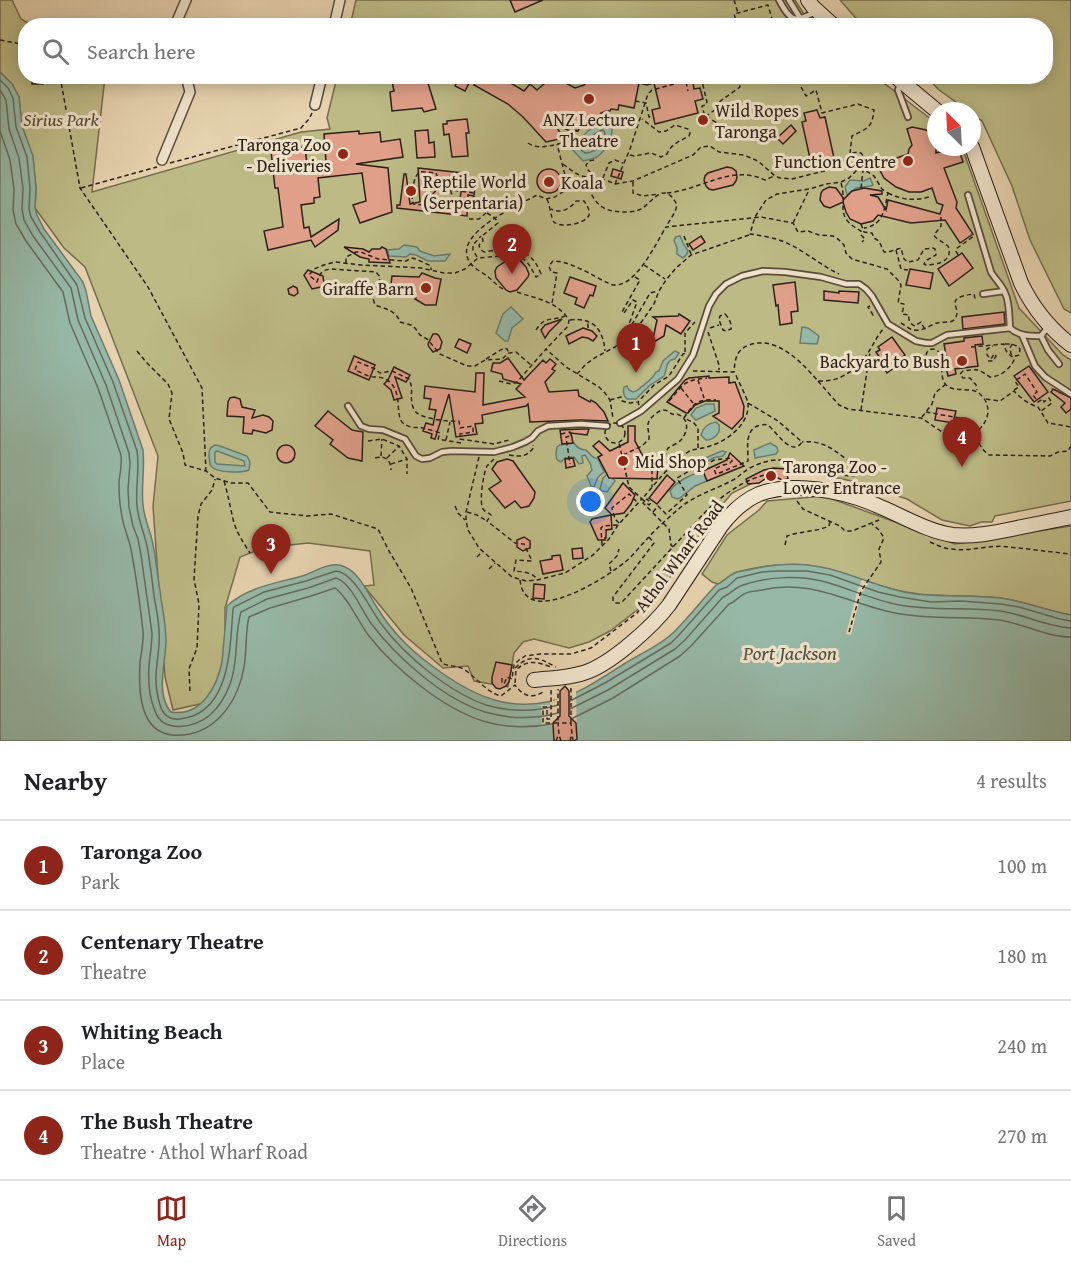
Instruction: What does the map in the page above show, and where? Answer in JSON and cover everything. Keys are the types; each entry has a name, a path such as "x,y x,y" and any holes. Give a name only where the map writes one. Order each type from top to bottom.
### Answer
{"main road":[{"path":"813,6 826,18"},
{"path":"904,84 927,103"},
{"path":"975,156 1021,283 1045,331 1071,345"},
{"name":"Athol Wharf Road","path":"534,680 588,672 608,661 661,616 729,516 747,501 769,491 803,489 840,493 876,504 937,531 966,536 993,533 1071,517"}],"street":[{"path":"178,18 186,0"},
{"path":"336,18 340,0"},
{"path":"164,162 190,92 188,84"},
{"path":"315,105 320,84"}],"lane":[{"path":"779,0 792,18"},
{"path":"789,0 800,18 813,6"},
{"path":"898,84 908,117"},
{"path":"968,195 991,272 1007,298 1010,328 1016,333 1028,336 1045,331 1048,350 1059,364"},
{"path":"620,423 641,411 678,379 693,355 716,294 726,284 742,276 763,271 785,272 821,277 846,284 859,284 872,296 888,324 916,341 926,344 947,335 1010,328"},
{"path":"983,294 1004,291"},
{"path":"1022,335 1035,366 1045,377 1071,394"},
{"path":"348,406 361,426 382,430 405,439 416,456 422,459 442,452 494,452 525,442 537,431 548,426 581,424 608,426"}],"path":[{"path":"734,0 738,13"},
{"path":"766,0 772,18"},
{"path":"735,18 734,14 768,5"},
{"path":"0,40 18,43"},
{"path":"61,84 80,188 138,270 202,388 206,471"},
{"path":"615,184 628,154 648,94 652,90 675,84"},
{"path":"687,84 688,91"},
{"path":"703,84 707,102 702,106 705,117 707,115 710,119 738,134 774,132"},
{"path":"707,115 716,109 715,105 740,87 739,84"},
{"path":"801,87 806,96 816,90 822,114 858,104 874,110 873,121 869,127 852,136 850,154"},
{"path":"635,101 645,103"},
{"path":"645,103 649,117 653,116"},
{"path":"164,162 302,128 315,105"},
{"path":"628,154 634,156 651,153 662,157 667,154 674,143 689,136 688,129 675,125 666,131 659,132 641,118"},
{"path":"528,143 532,146 546,147 569,141 569,130"},
{"path":"503,289 471,264 467,256 467,244 474,234 495,218 537,195 546,199 555,197 564,191 567,183 557,144"},
{"path":"587,186 596,180 603,179 615,184 633,181 693,155 701,147 710,146 719,152 744,155 758,161 780,178 792,178 828,170 839,165 850,154 857,152 864,157 860,167 849,178 841,182 777,194 766,200 754,217 750,234"},
{"path":"594,160 589,161 586,165 596,180"},
{"path":"603,179 609,163 615,160 624,163"},
{"path":"562,164 577,175 586,178 595,177"},
{"path":"860,167 874,176 882,189 897,197 918,200 929,197"},
{"path":"80,188 152,169"},
{"path":"861,188 863,169"},
{"path":"459,191 459,177 451,175 449,177 451,198 442,200 430,196 430,190 436,187 438,176 436,173 422,171 415,178 412,202 456,209 462,199 479,201 487,208 487,213"},
{"path":"633,181 633,193 643,196 688,190 702,183 739,173 765,180 775,176"},
{"path":"567,183 574,181 587,186 595,201 602,208 611,212 630,212 641,209 659,194"},
{"path":"841,182 844,196 841,207 843,216 848,223 861,231 865,239 862,242"},
{"path":"449,186 453,190 474,193 473,201"},
{"path":"793,223 809,189"},
{"path":"863,228 876,224 881,218 888,193"},
{"path":"552,303 557,273 551,272 549,266 553,261 560,261 596,275 609,284 624,284 634,276 675,212 677,205 674,198 666,194"},
{"path":"546,199 551,209 551,216 560,226 570,225 590,214 584,201 576,201 563,211 551,209"},
{"path":"478,258 473,250 473,244 498,223 487,213"},
{"path":"468,219 479,219 487,213"},
{"path":"666,227 754,217 793,223"},
{"path":"872,226 874,238 879,241 884,252 901,248 904,259 908,262 920,258 924,249 935,249 936,255 924,262 926,265 940,263 949,258 948,246 934,235 941,226 941,217"},
{"path":"793,223 798,232 808,231 838,239 852,259 887,269 900,281 898,303 904,304 902,314 909,315 909,319 915,326 921,322 924,328"},
{"path":"861,224 864,232 872,232"},
{"path":"577,374 586,364 635,332 654,304 666,279 691,255 750,234 790,244 824,267 839,274 846,284"},
{"path":"482,236 483,241 479,245 484,252 514,249 525,253 536,264 541,274 536,277 531,267 521,257 513,254 478,258 465,269 455,273 421,268 335,262 324,264 314,269 309,275 317,282 320,273 330,269 376,273 380,277 380,282 372,296 375,305 394,312 398,315 400,322 415,328 440,354 466,366 475,366 504,348 509,353"},
{"path":"684,236 691,255"},
{"path":"958,255 956,249 975,236"},
{"path":"896,249 902,269 908,270"},
{"path":"346,263 346,257 361,252 378,259 406,261 411,258 416,259 431,266 431,271"},
{"path":"500,256 505,261"},
{"path":"643,264 666,279"},
{"path":"634,276 640,280 622,312 624,314 633,300 637,302 628,327 630,328 650,294 659,291"},
{"path":"499,381 511,384 517,382 568,326 569,320 552,303 517,291"},
{"path":"913,330 954,320 955,303 960,297 974,294 975,299"},
{"path":"725,314 732,326 731,329 723,330 721,325 720,316 725,314"},
{"path":"536,330 547,319 566,316"},
{"path":"569,320 578,319 596,326 602,333 606,352"},
{"path":"609,400 621,397 622,401 638,402 654,385 669,376 684,353 685,333 695,322 705,319"},
{"path":"588,322 588,328"},
{"path":"818,381 832,380 856,367 888,324"},
{"path":"706,327 721,325"},
{"path":"708,333 719,371"},
{"path":"455,506 479,548 512,577 526,581 566,573 593,555 609,539 619,524 674,464 690,451 712,446 741,427 748,403 734,372 735,359 738,352 745,346 755,343 766,344 791,355 839,405 848,409 921,418 940,432 963,437 974,434 981,428 987,418 988,409 985,399 977,391 970,378 963,378 960,374 963,371 978,369 990,377 999,375 1014,360 1008,355 1004,344"},
{"path":"972,347 1012,344"},
{"path":"988,361 995,359 996,355 989,358 986,352 993,345"},
{"path":"546,349 566,367 605,393 614,422"},
{"path":"861,411 870,350"},
{"path":"939,360 930,363 926,355 928,350 945,351"},
{"path":"137,351 168,384 172,393 169,419 183,453 185,465 206,471 224,481 248,483 270,512 307,516 332,514 378,529 388,551 411,588 442,663 458,666 487,689 501,696 515,685 516,670 527,662 538,662 555,669 556,667 540,659 528,658 514,668"},
{"path":"485,360 502,359 509,353 516,352 531,365"},
{"path":"940,352 939,360 946,384 953,389 977,391"},
{"path":"684,353 693,355"},
{"path":"464,444 438,439 440,433 408,427 400,421 393,386 387,380 354,370 358,362 380,373 392,371 409,379 413,393 412,406 421,415 450,422 459,421 460,428 473,426 473,432 460,434 460,439 494,444 519,439 525,442"},
{"path":"690,371 734,372"},
{"path":"985,399 1000,401 1019,387 1015,381 1025,374 1037,392 1033,395 1038,402 1043,399 1044,402 1049,398 1052,403 1041,411"},
{"path":"669,401 686,382 707,378"},
{"path":"698,379 704,399"},
{"path":"921,418 932,404 935,393 946,384"},
{"path":"681,388 694,404"},
{"path":"1014,391 1018,397 1032,406 1038,406 1048,423 1071,428"},
{"path":"684,417 694,404 704,399 716,400"},
{"path":"638,402 641,411"},
{"path":"520,579 520,585 527,596 532,600 544,602 565,597 597,582 626,562 686,503 735,480 746,470 760,464 779,460 792,461 855,476 863,472 860,466 826,446 814,441 802,442 778,421 748,403"},
{"path":"622,455 642,446 649,439 648,422 663,410 673,415 678,414 694,423 698,428 698,449"},
{"path":"926,412 965,419 984,451 989,455 1050,456 1068,451 1071,446"},
{"path":"652,488 652,468 663,460 668,448 681,440 686,432 687,424 684,417"},
{"path":"202,420 208,420"},
{"path":"446,441 450,422"},
{"path":"609,441 619,443 626,435 625,428 620,423"},
{"path":"729,464 714,470 716,474 748,461 747,438 756,426 765,424 769,426 779,438 792,447 800,446 802,442"},
{"path":"561,434 570,432 571,436 566,437 570,464"},
{"path":"506,454 518,457 529,453 534,447 531,438"},
{"path":"368,441 382,439 399,446 407,459 407,474"},
{"path":"381,456 382,439"},
{"path":"619,443 629,487 669,529 671,545 674,547"},
{"path":"387,459 399,446"},
{"path":"465,521 481,451"},
{"path":"375,458 381,456 387,459 391,464 391,470"},
{"path":"487,521 491,515 483,509 481,504 484,476 488,465 496,458"},
{"path":"653,512 658,506 666,514 687,495 677,478 714,460 731,458 732,461 729,464"},
{"path":"391,464 407,459"},
{"path":"729,464 731,468"},
{"path":"649,537 654,543 613,597 616,603 623,601 719,499 744,482 770,474"},
{"path":"190,691 189,669 197,648 198,627 199,604 194,579 198,516 201,504 212,490 215,478"},
{"path":"224,481 240,540 250,553"},
{"path":"619,524 612,508 629,494 638,503"},
{"path":"466,512 487,521 515,543 524,544 532,561 516,560 514,571 530,573 537,580"},
{"path":"785,545 787,536 797,532 820,530 829,526 830,521"},
{"path":"602,546 601,528 619,524"},
{"path":"849,632 861,591 881,562 879,549 884,538 872,524"},
{"path":"611,572 609,564 617,556 619,549"},
{"path":"477,557 483,551"},
{"path":"502,678 504,684 507,677 512,679 514,665 519,660 533,654 563,655 591,648 637,613 650,597 671,558 667,554"},
{"path":"581,559 581,564"},
{"path":"489,568 495,562"},
{"path":"570,684 573,740"},
{"path":"515,685 524,694 531,696 538,695 551,686"},
{"path":"558,688 558,723 561,740"},
{"path":"551,690 551,719 547,719 547,707 543,707 543,723 571,723"},
{"path":"556,740 559,735"},
{"path":"569,740 572,735"}],"green space":[{"name":"Sirius Park","path":"0,0 12,0 21,18 18,18 18,84 104,84 92,192 301,132 330,129 327,118 335,84 885,84 927,116 927,156 965,156 1019,308 1063,355 1071,360 1071,501 995,516 992,522 981,522 970,526 942,520 907,499 852,481 812,473 773,473 732,493 659,593 610,631 589,642 569,648 534,639 523,642 514,653 508,687 474,681 468,666 443,668 404,635 364,586 374,585 370,551 308,543 263,548 240,557 225,608 225,670 204,703 173,710 165,677 153,506 158,456 85,267 64,248 35,208 36,188 33,159 22,126 19,97 12,84 0,72"},
{"path":"356,0 795,0 807,18 352,18"},
{"path":"840,0 1071,0 1071,313 1064,309 1030,240 1012,186 981,120 981,102 956,102 933,84 1053,84 1053,18 856,18"},
{"path":"824,496 955,544 1071,526 1071,615 999,598 902,591 808,565 772,565 748,569 734,573 718,584 702,574 727,535 767,501"}],"water":[{"name":"Port Jackson","path":"0,72 12,84 19,97 22,126 33,156 37,215 44,229 83,282 91,316 119,380 143,450 144,509 154,550 165,628 162,687 166,705 171,712 191,710 199,705 212,690 222,662 227,606 253,590 329,566 340,565 355,574 381,614 406,644 455,682 494,700 536,704 571,695 657,645 674,632 716,585 733,574 769,566 799,564 830,569 909,593 1000,598 1071,615 1071,741 0,741"},
{"path":"604,120 612,123 611,137 607,146 597,157 583,161 571,148 588,131"},
{"path":"870,178 873,185 856,188 847,195 845,187 850,180 864,181"},
{"path":"680,236 688,251 683,258 677,254 674,240"},
{"path":"404,245 417,247 420,251 434,256 450,254 445,261 428,261 410,254 406,257 389,256 387,250 399,249"},
{"path":"511,307 523,319 512,328 508,341 505,341 496,333 503,314"},
{"path":"802,327 808,328 819,336 817,344 800,343"},
{"path":"675,351 679,353 668,363 664,376 636,399 627,399 624,387 627,386 633,392 638,390 659,371 663,361"},
{"path":"714,404 715,411 696,420 691,415 696,408"},
{"path":"716,422 719,425 718,433 712,439 706,440 701,435 703,430"},
{"path":"574,443 598,459 604,472 598,477 594,487 591,486 587,476 592,470 585,455 582,456 583,463 579,464 574,457 565,458 561,462 556,458 557,447"},
{"path":"770,443 777,447 776,454 755,458 754,450"},
{"path":"213,446 220,446 247,456 250,462 249,470 229,472 213,468 209,457","holes":["215,452 244,461 245,466 217,464"]},
{"path":"722,451 726,452 723,456 688,468 688,465"},
{"path":"703,471 707,481 695,486 680,498 672,497 670,491 677,484"},
{"path":"609,473 615,481 607,492 602,491 600,489 603,478"}],"pier":[{"path":"862,580 869,583 861,594 851,635 846,634 858,589"},
{"path":"576,691 576,741 554,739 553,725 542,726 541,705 550,705 550,698 553,698 553,701"}],"building":[{"path":"510,0 543,0 515,12"},
{"path":"393,84 428,84 436,109 424,112 422,108 392,111 390,92 394,91"},
{"path":"456,84 468,84 465,91 455,86"},
{"path":"512,84 524,91 530,84 537,90 544,84 568,84 575,88 585,84 639,84 634,108 619,105 618,110 611,109 601,113 593,124 580,127 575,133 554,124 564,138 546,142 508,104 474,85"},
{"path":"654,84 693,84 694,89 700,88 703,99 695,101 698,113 655,124 652,110 660,108"},
{"path":"817,110 820,118 825,117 834,158 811,163 802,122 806,121 804,113"},
{"path":"467,119 468,156 452,157 449,134 444,135 443,124 447,124 447,121"},
{"path":"791,125 796,131 783,144 777,138"},
{"path":"912,127 927,131 927,156 961,156 963,162 944,168 957,202 956,208 973,234 960,243 945,220 911,223 878,215 873,221 861,224 850,219 843,202 830,208 824,206 820,200 823,190 829,187 836,188 844,199 852,191 864,188 882,191 882,194 870,195 878,197 886,210 888,200 940,214 943,205 937,203 932,188 921,192 909,192 896,187 884,178 877,165 908,154 912,145 907,129"},
{"path":"428,130 429,143 434,142 435,157 417,158 415,131"},
{"path":"359,131 359,134 380,132 381,142 400,139 403,157 356,164 388,168 392,212 360,223 353,205 366,201 362,173 318,178 320,197 314,198 314,203 301,205 304,228 309,227 311,237 339,219 338,230 315,247 311,240 268,250 264,231 283,227 278,188 275,188 271,151 305,147 307,164 326,162 324,134"},
{"path":"727,167 736,171 737,177 733,185 709,189 704,180 705,176"},
{"name":"Reptile World (Serpentaria)","path":"418,168 463,173 463,185 475,186 474,196 468,195 467,216 397,208 397,205 400,205 404,174 406,174 410,204 420,202","holes":["441,184 462,187 459,204 428,200"]},
{"name":"Koala","path":"549,169 558,172 561,181 558,190 549,193 540,190 537,181 540,172"},
{"path":"613,169 623,172 621,179 611,176"},
{"path":"701,236 705,242 693,250 689,244"},
{"path":"344,247 369,252 382,247 386,249 390,263 369,262 369,259 360,257"},
{"path":"962,253 973,268 949,286 938,269"},
{"path":"513,256 526,267 529,274 517,290 510,292 496,278 495,271"},
{"path":"910,269 933,273 930,289 906,285"},
{"path":"308,270 323,276 324,284 321,287 312,289 304,275"},
{"name":"Giraffe Barn","path":"422,273 441,279 436,305 425,305 415,299 411,291 414,286 391,285 392,276 419,277"},
{"path":"570,277 596,286 593,296 590,295 584,308 575,304 577,298 564,293"},
{"path":"795,282 798,311 791,312 792,323 780,325 773,285"},
{"path":"293,286 297,288 298,293 294,296 289,294 288,289"},
{"path":"824,291 859,292 858,303 824,300"},
{"path":"1004,312 1005,324 963,329 962,317"},
{"path":"679,314 690,321 681,334 666,325 664,336 652,343 657,320 653,317 678,316"},
{"path":"562,319 545,338 541,330 545,325"},
{"path":"583,328 592,331 597,336 593,341 582,337 569,344 566,336"},
{"path":"433,334 437,334 442,342 440,349 433,352 428,344"},
{"name":"Backyard to Bush","path":"982,336 983,344 975,345 978,366 955,369 956,374 948,376 944,344"},
{"path":"892,337 905,355 901,358 903,361 887,373 876,352 880,350 878,347"},
{"path":"459,339 471,344 467,353 455,347"},
{"path":"354,356 375,365 369,380 348,371"},
{"path":"508,358 524,380 543,360 546,363 550,359 556,364 552,369 555,371 545,382 549,392 578,390 579,396 596,403 608,421 530,422 528,404 482,415 483,423 475,424 477,434 456,437 449,394 435,439 431,438 432,434 423,431 426,423 433,425 436,410 429,409 431,399 424,398 425,386 475,392 476,373 484,373 483,405 525,397 516,389 521,384 503,379 502,374 491,371 493,363 500,363"},
{"path":"1029,366 1048,392 1034,402 1014,376"},
{"path":"394,367 410,375 406,382 395,377 402,398 394,400 391,390 384,384"},
{"path":"709,376 709,378 729,377 729,383 735,382 744,406 743,417 732,429 713,416 719,413 719,401 705,401 695,405 688,413 667,402 685,380"},
{"path":"1053,389 1071,398 1071,409 1066,413 1061,407 1065,403 1051,392"},
{"path":"234,397 240,399 242,407 255,410 252,418 263,415 269,417 273,421 272,430 266,433 253,430 252,434 243,433 244,417 227,416 228,402"},
{"path":"937,408 956,411 953,423 935,420"},
{"path":"328,411 352,430 363,432 362,461 348,458 330,444 333,440 315,426"},
{"name":"Mid Shop","path":"628,426 635,426 635,441 647,464 658,465 657,479 609,478 598,457 602,455 593,446 599,441 610,451 628,442"},
{"path":"589,429 587,435 571,433 573,443 562,444 560,430"},
{"path":"286,445 292,448 295,454 292,460 286,463 280,460 277,454 280,448"},
{"path":"730,453 744,466 707,481 703,471 727,460"},
{"path":"573,458 575,466 566,468 565,459"},
{"path":"507,459 513,461 535,492 529,506 521,508 515,501 505,508 489,489 501,481 492,469 497,462"},
{"name":"Taronga Zoo - Lower Entrance","path":"774,468 786,469 788,479 782,480 776,477 748,484 746,479"},
{"path":"667,475 675,482 657,504 649,498"},
{"path":"623,483 635,495 624,513 612,515 605,508"},
{"path":"611,515 612,529 606,530 605,540 598,540 590,522 592,519"},
{"path":"524,537 530,541 530,548 523,551 517,547 517,540"},
{"path":"582,548 583,558 573,559 572,549"},
{"path":"560,555 563,570 543,574 540,561"},
{"path":"534,584 545,585 544,599 533,598"},
{"path":"496,662 512,665 509,682 500,689 492,683"},
{"path":"565,686 569,691 569,716 576,723 577,739 554,741 553,723 560,716 560,691"}],"place":[{"name":"ANZ Lecture Theatre","path":"589,99"},
{"name":"Wild Ropes Taronga","path":"703,120"},
{"name":"Taronga Zoo - Deliveries","path":"343,154"},
{"name":"Function Centre","path":"908,161"},
{"name":"Koala","path":"549,182"},
{"name":"Reptile World (Serpentaria)","path":"411,191"},
{"name":"Centenary Theatre","path":"512,274"},
{"name":"Giraffe Barn","path":"426,288"},
{"name":"Backyard to Bush","path":"962,361"},
{"name":"Taronga Zoo","path":"636,373"},
{"name":"Mid Shop","path":"623,461"},
{"name":"The Bush Theatre","path":"962,467"},
{"name":"Taronga Zoo - Lower Entrance","path":"771,476"},
{"name":"Whiting Beach","path":"271,574"}]}
